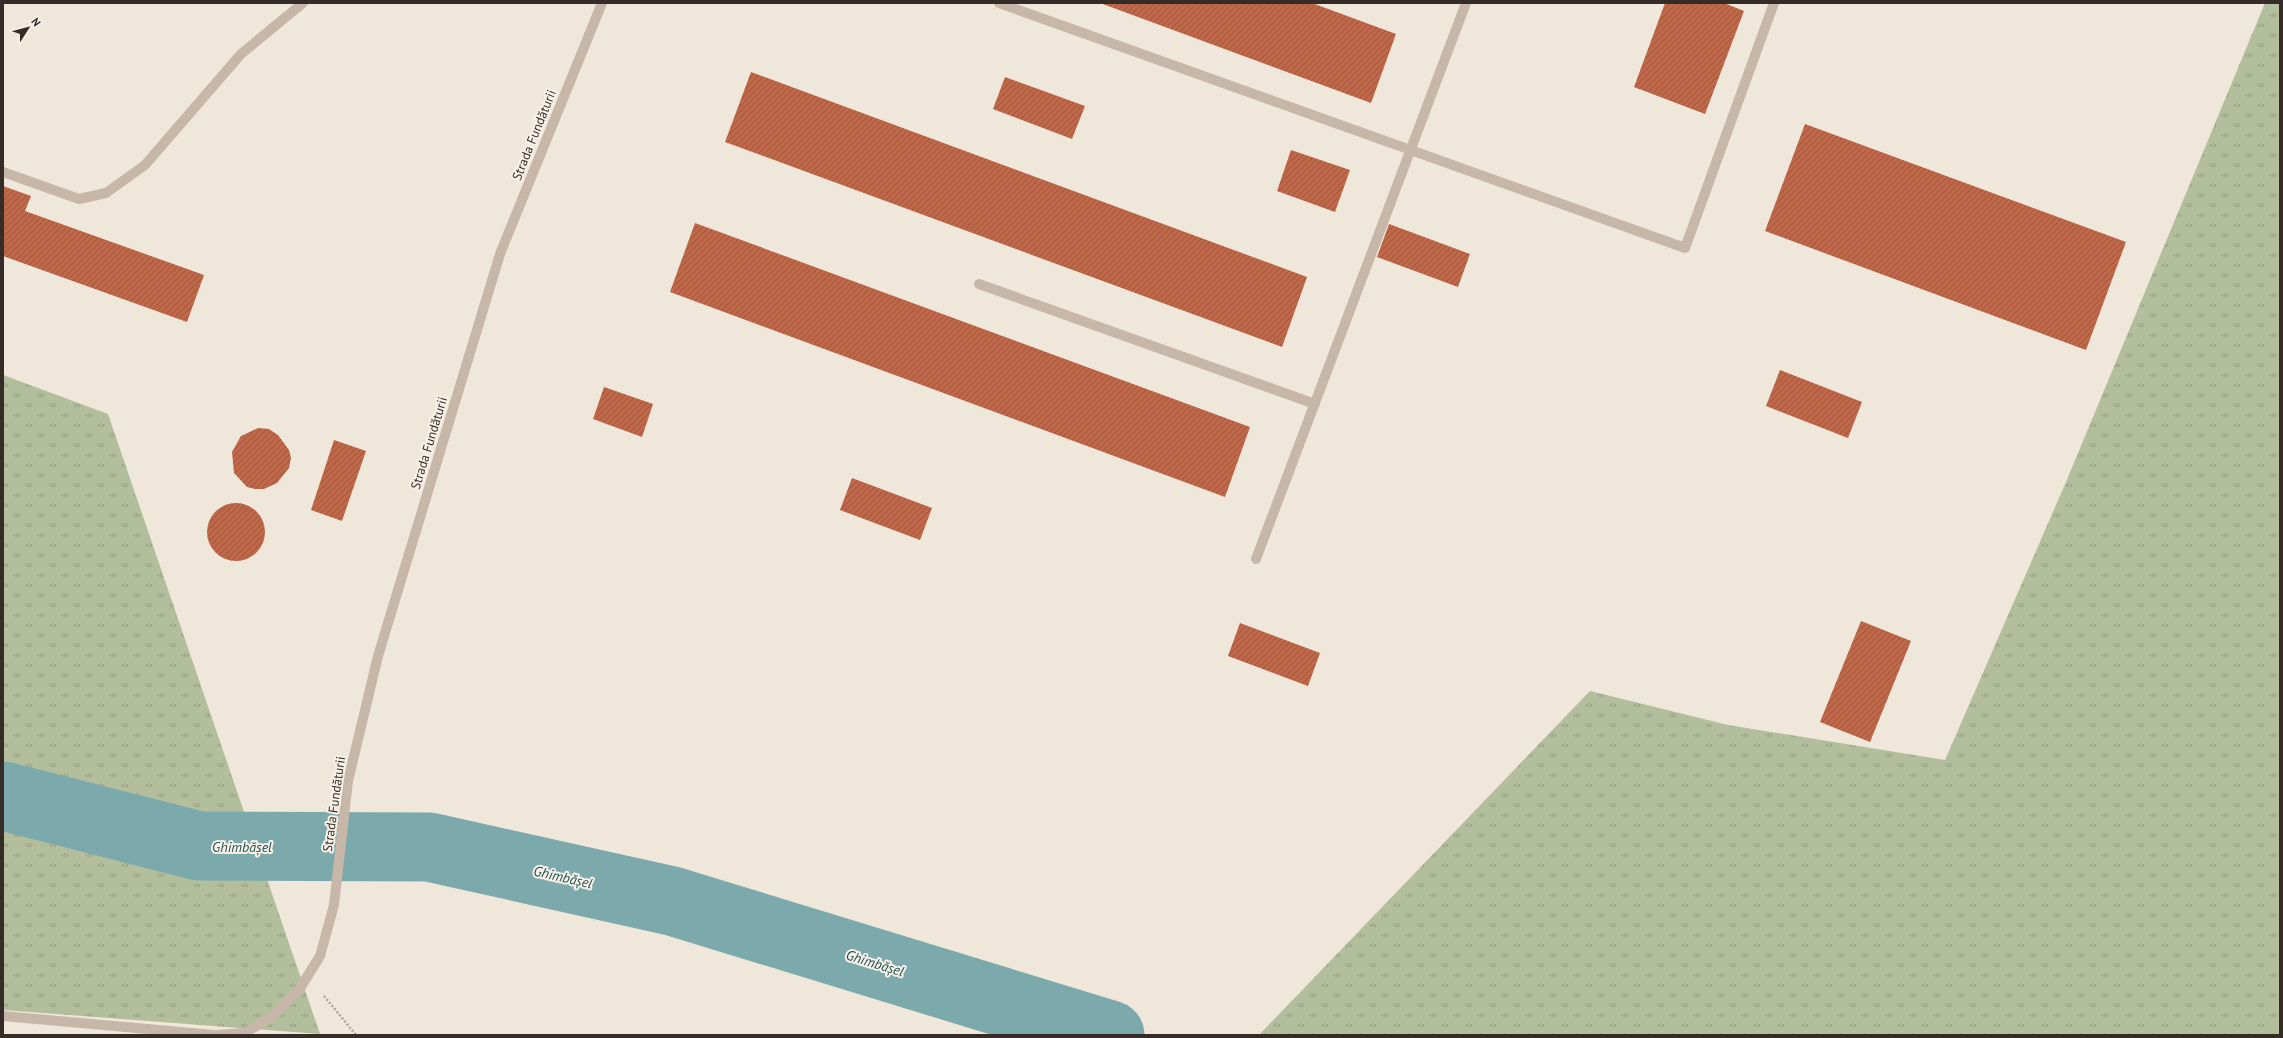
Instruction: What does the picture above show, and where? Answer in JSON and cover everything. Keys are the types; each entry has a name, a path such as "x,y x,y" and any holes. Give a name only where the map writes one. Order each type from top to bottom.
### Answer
{"street":[{"path":"3,172 79,199 106,193 146,165 241,54 303,3"},
{"name":"Strada Fundăturii","path":"218,1035 244,1033 271,1018 298,990 320,956 334,905 348,781 378,656 500,254 602,3"},
{"path":"999,3 1685,248 1774,3"},
{"path":"1256,559 1466,3"},
{"path":"979,284 1315,404"},
{"path":"3,1016 214,1035"}],"path":[{"path":"308,976 356,1035"}],"green space":[{"path":"2265,3 2280,3 2280,1035 1259,1035 1590,691 1728,725 1945,760 2066,482"},
{"path":"3,375 108,414 320,1034 3,1010"}],"building":[{"path":"1100,3 1312,3 1396,34 1371,103"},
{"path":"1665,3 1724,3 1744,11 1705,114 1634,87"},
{"path":"751,72 1307,277 1282,347 725,142"},
{"path":"1005,77 1085,106 1072,139 993,109"},
{"path":"1805,124 2126,242 2086,350 1765,231"},
{"path":"1291,150 1350,170 1335,212 1277,191"},
{"path":"3,186 31,196 25,211 204,275 187,322 3,256"},
{"path":"695,223 1250,427 1225,497 670,292"},
{"path":"1389,224 1470,254 1458,287 1377,257"},
{"path":"1780,370 1862,402 1848,438 1766,406"},
{"path":"604,387 653,404 642,437 593,419"},
{"path":"258,428 269,429 278,435 289,450 291,458 289,468 277,483 264,489 247,487 234,473 232,452 241,436"},
{"path":"334,440 366,451 342,521 311,510"},
{"path":"852,478 932,508 920,540 840,510"},
{"path":"230,503 242,503 257,511 265,526 265,538 257,553 242,561 230,561 215,553 207,538 207,526 215,511"},
{"path":"1861,621 1911,641 1870,742 1820,722"},
{"path":"1240,623 1320,653 1308,686 1228,656"}],"waterway":[{"name":"Ghimbășel","path":"3,796 199,846 429,847 672,901 1110,1035"}]}
